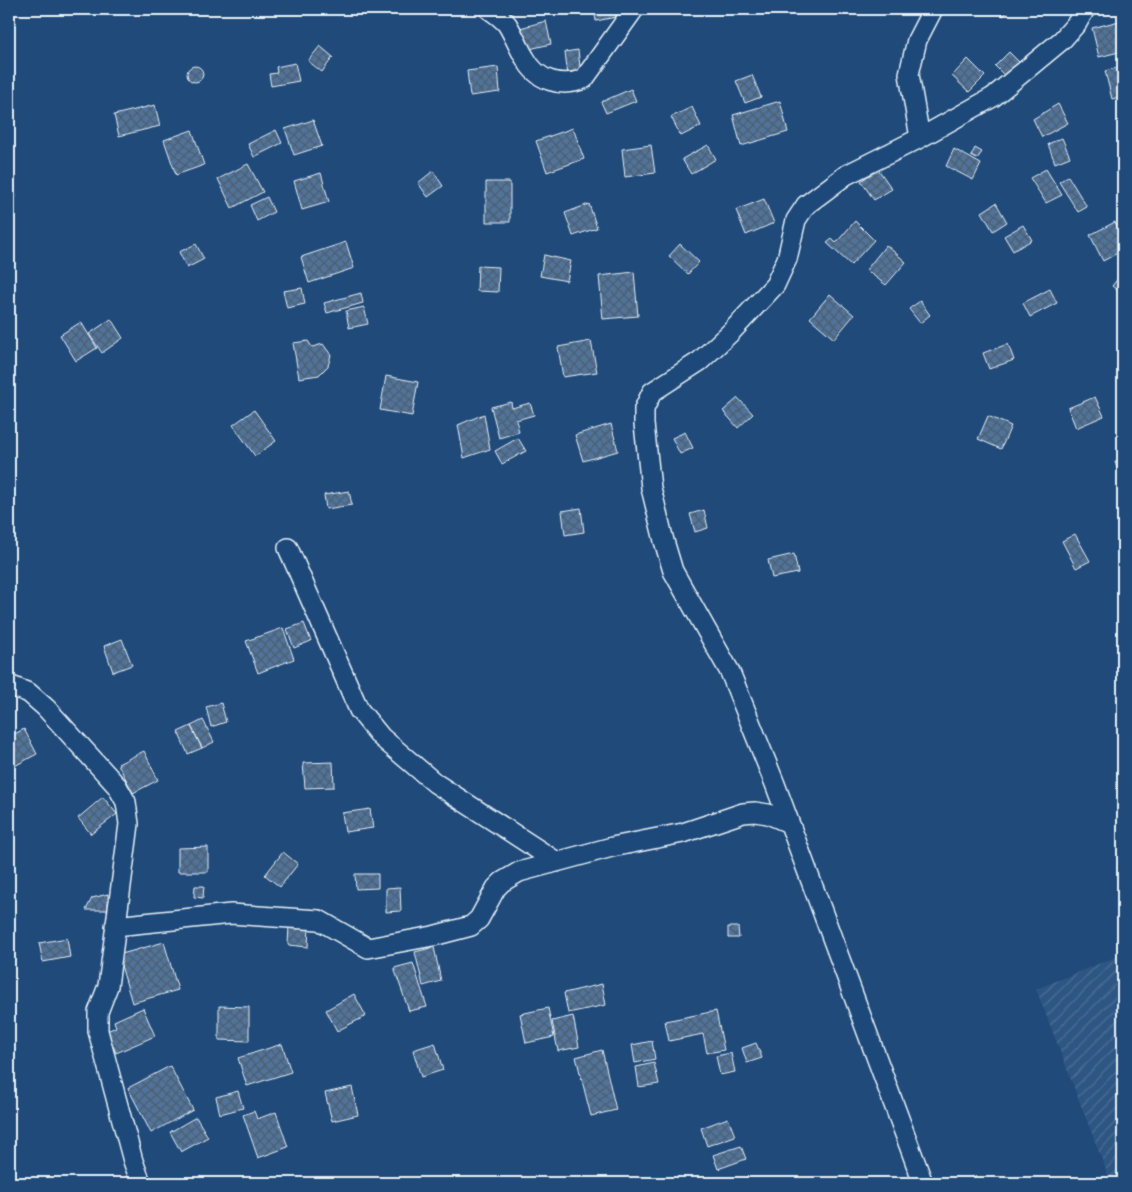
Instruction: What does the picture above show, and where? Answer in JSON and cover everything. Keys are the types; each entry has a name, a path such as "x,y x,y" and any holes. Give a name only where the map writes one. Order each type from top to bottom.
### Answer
{"street":[{"path":"489,9 506,22 526,60 540,76 555,82 572,84 584,79 634,9"},
{"path":"920,138 909,74 917,40 930,9"},
{"path":"923,1183 789,822 730,672 673,571 652,488 644,424 644,409 652,392 700,361 731,332 775,285 787,259 796,220 806,204 846,175 920,138 993,97 1062,40 1085,9"},
{"path":"288,548 359,710 382,737 435,783 557,862"},
{"path":"9,685 29,693 46,708 117,786 126,802 129,824 108,986 98,1012 98,1031 133,1161 141,1183"},
{"path":"115,926 231,914 319,920 368,948 433,936 471,926 479,919 496,888 519,872 612,848 683,833 743,813 768,814 789,822"}],"shaded area":[{"path":"1123,954 1123,1183 1111,1183 1036,989"}],"building":[{"path":"594,9 614,9 616,17 596,21"},
{"path":"996,9 1011,9 1003,16"},
{"path":"1123,20 1123,51 1099,57 1092,28"},
{"path":"546,21 551,44 525,50 520,28"},
{"path":"320,46 333,57 322,72 308,61"},
{"path":"578,50 581,75 568,76 565,52"},
{"path":"1009,52 1020,63 1006,77 995,66"},
{"path":"968,59 985,76 969,92 952,76"},
{"path":"295,63 299,81 271,86 269,74 277,73 276,67"},
{"path":"192,66 198,66 203,71 201,80 192,82 187,77 187,71"},
{"path":"1123,66 1123,96 1112,99 1105,71"},
{"path":"498,67 500,92 470,96 467,71"},
{"path":"752,75 761,97 745,103 736,81"},
{"path":"631,89 636,101 606,113 601,102"},
{"path":"780,101 788,132 741,146 733,115"},
{"path":"1058,104 1068,123 1042,137 1033,119"},
{"path":"155,105 160,126 119,136 114,115"},
{"path":"692,107 701,126 681,136 671,117"},
{"path":"313,120 322,146 294,155 285,129"},
{"path":"573,128 584,159 547,172 536,141"},
{"path":"192,130 204,165 176,175 164,140"},
{"path":"276,130 282,143 254,157 248,144"},
{"path":"1062,138 1070,157 1055,163 1048,144"},
{"path":"651,145 655,173 625,177 622,149"},
{"path":"708,145 716,159 691,174 682,159"},
{"path":"975,148 982,152 977,159 971,156"},
{"path":"954,149 981,164 973,180 946,166"},
{"path":"248,164 263,192 232,208 218,179"},
{"path":"878,169 892,189 874,200 861,181"},
{"path":"1046,169 1062,195 1046,203 1030,178"},
{"path":"433,171 443,186 428,197 418,183"},
{"path":"321,173 329,202 302,210 294,181"},
{"path":"1068,176 1087,207 1078,212 1059,182"},
{"path":"486,182 510,182 510,222 486,222"},
{"path":"9,194 16,195 13,223 9,222"},
{"path":"267,197 274,212 257,221 250,205"},
{"path":"764,199 774,223 746,235 736,210"},
{"path":"996,203 1007,222 993,231 982,212"},
{"path":"589,204 597,228 573,236 565,213"},
{"path":"855,221 874,240 851,265 827,243 832,239 836,243"},
{"path":"1115,222 1123,238 1118,240 1123,250 1103,261 1090,235"},
{"path":"1023,225 1032,240 1013,251 1004,236"},
{"path":"346,242 354,268 309,283 301,257"},
{"path":"196,244 204,259 187,268 179,252"},
{"path":"680,244 699,262 688,274 669,256"},
{"path":"886,245 906,262 886,285 866,270"},
{"path":"544,255 571,261 567,281 540,276"},
{"path":"478,266 499,267 498,292 477,291"},
{"path":"634,272 638,316 603,319 599,276"},
{"path":"1123,272 1123,292 1122,294 1112,286"},
{"path":"302,288 305,304 287,308 283,291"},
{"path":"1050,289 1057,303 1030,317 1023,303"},
{"path":"361,293 363,303 327,313 324,303"},
{"path":"830,294 854,315 834,339 810,318"},
{"path":"920,301 930,315 920,323 909,309"},
{"path":"364,307 368,324 349,328 346,311"},
{"path":"111,319 123,338 102,353 89,334"},
{"path":"81,322 97,348 76,361 60,335"},
{"path":"308,341 312,347 323,344 331,355 328,366 319,375 299,378 293,343"},
{"path":"591,341 597,372 563,377 558,347"},
{"path":"1008,344 1014,360 989,369 983,353"},
{"path":"386,376 418,382 412,416 380,410"},
{"path":"1095,397 1104,416 1076,428 1068,408"},
{"path":"738,398 753,414 738,428 723,411"},
{"path":"511,402 512,408 530,403 534,415 516,420 519,432 499,438 491,407"},
{"path":"254,410 276,441 255,456 233,425"},
{"path":"484,414 490,449 464,458 458,425"},
{"path":"988,416 1011,426 1001,449 978,439"},
{"path":"611,424 618,451 583,461 575,435"},
{"path":"685,432 693,448 680,454 672,438"},
{"path":"518,438 526,451 502,464 495,451"},
{"path":"1123,459 1123,469 1118,471 1115,462"},
{"path":"349,491 352,505 326,509 324,495"},
{"path":"581,508 584,532 565,535 562,511"},
{"path":"704,510 708,528 695,532 690,514"},
{"path":"1075,534 1090,561 1076,568 1062,541"},
{"path":"794,554 798,573 772,578 768,560"},
{"path":"304,623 311,641 294,648 287,629"},
{"path":"283,628 294,659 258,673 246,641"},
{"path":"122,639 132,665 113,672 104,646"},
{"path":"221,703 226,722 211,727 206,707"},
{"path":"203,720 214,742 202,748 191,726"},
{"path":"191,726 202,748 188,754 178,732"},
{"path":"24,729 37,754 9,769 9,737"},
{"path":"144,751 158,780 133,793 118,764"},
{"path":"333,762 334,787 305,788 303,763"},
{"path":"103,797 117,814 91,834 78,818"},
{"path":"370,809 373,828 345,832 342,813"},
{"path":"208,847 208,872 178,872 178,848"},
{"path":"283,852 298,864 280,887 265,875"},
{"path":"355,874 378,874 378,888 356,889"},
{"path":"195,886 204,886 203,898 194,897"},
{"path":"400,887 401,911 386,912 386,888"},
{"path":"108,894 108,910 86,910 92,898"},
{"path":"289,925 309,926 308,947 288,945"},
{"path":"728,927 738,927 739,938 728,938"},
{"path":"67,938 70,957 43,962 39,943"},
{"path":"164,942 178,990 132,1003 118,955"},
{"path":"434,947 441,981 423,986 415,952"},
{"path":"413,963 427,1007 409,1011 394,968"},
{"path":"602,984 606,1005 568,1013 564,993"},
{"path":"354,994 366,1016 337,1031 326,1010"},
{"path":"219,1006 249,1007 249,1041 219,1040"},
{"path":"143,1008 155,1036 116,1053 107,1031 116,1027 114,1021"},
{"path":"548,1008 554,1037 526,1043 520,1014"},
{"path":"716,1011 724,1050 707,1053 703,1034 669,1041 665,1021"},
{"path":"573,1016 579,1047 558,1051 552,1021"},
{"path":"652,1041 655,1059 635,1063 632,1045"},
{"path":"435,1043 443,1070 421,1077 413,1050"},
{"path":"756,1043 762,1058 747,1063 742,1048"},
{"path":"282,1044 291,1072 247,1086 238,1058"},
{"path":"602,1050 616,1110 591,1116 576,1057"},
{"path":"731,1053 735,1072 720,1075 716,1056"},
{"path":"654,1063 659,1084 639,1087 636,1067"},
{"path":"170,1066 193,1110 151,1133 128,1088"},
{"path":"352,1087 358,1115 332,1121 325,1093"},
{"path":"238,1091 243,1108 220,1114 216,1097"},
{"path":"254,1111 257,1119 276,1112 288,1147 258,1158 243,1115"},
{"path":"196,1117 208,1137 181,1152 170,1132"},
{"path":"728,1118 735,1136 707,1146 701,1128"},
{"path":"741,1146 746,1159 718,1169 713,1155"}]}
